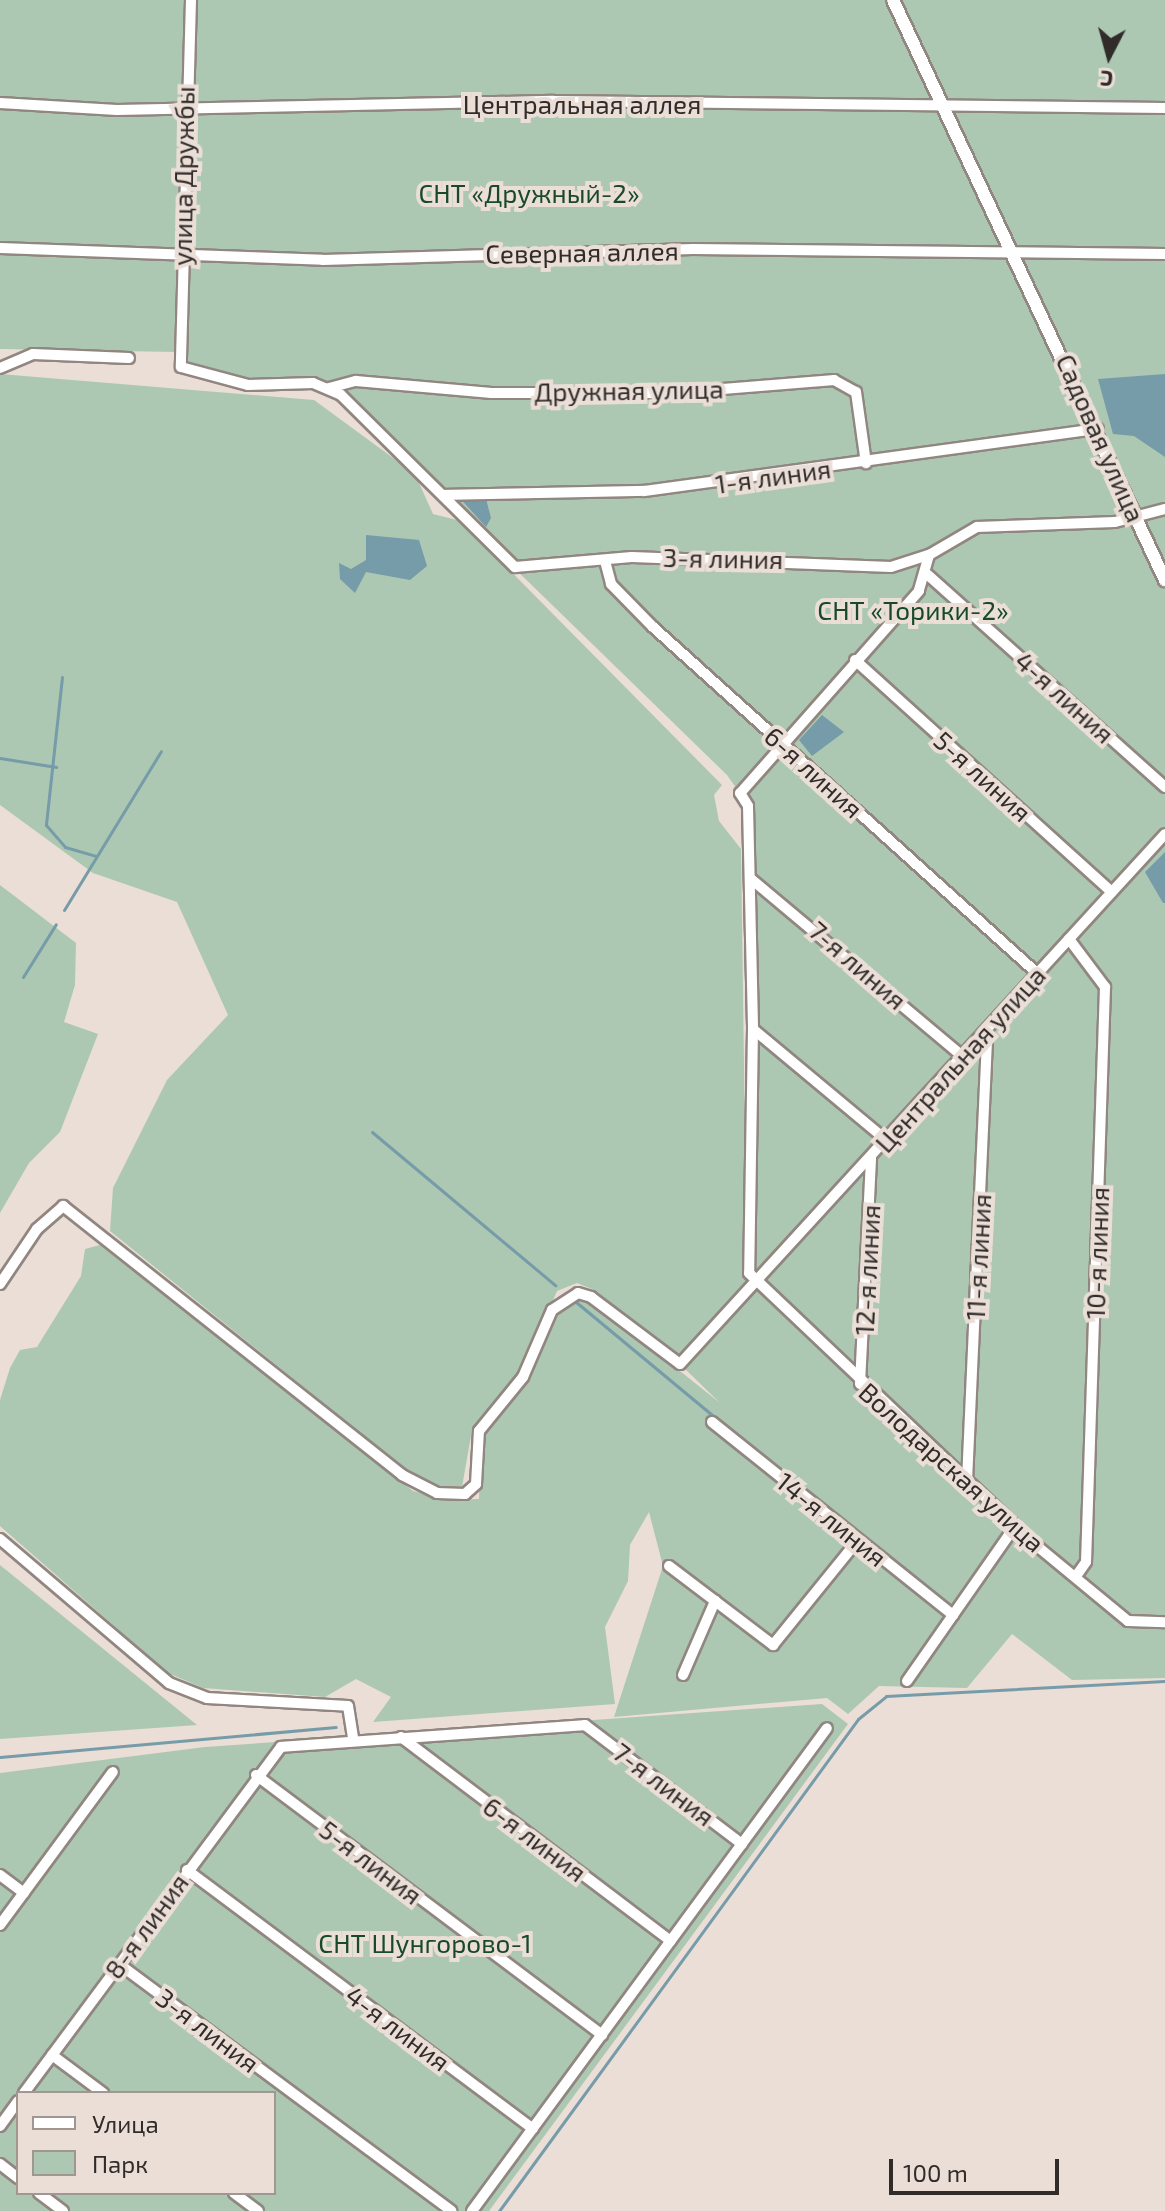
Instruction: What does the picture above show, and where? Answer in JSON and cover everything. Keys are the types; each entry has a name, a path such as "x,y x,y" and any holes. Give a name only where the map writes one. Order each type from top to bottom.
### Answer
{"street":[{"name":"улица Дружбы","path":"191,0 185,109 181,367 248,385 329,388"},
{"name":"Садовая улица","path":"893,0 1018,254 1165,580"},
{"name":"Центральная аллея","path":"0,103 185,109 553,101 1165,108"},
{"name":"Северная аллея","path":"0,248 323,260 693,249 1165,254"},
{"path":"0,368 33,354 129,358"},
{"name":"Дружная улица","path":"329,388 356,381 491,393 673,393 834,380 856,392 866,463"},
{"path":"329,388 445,495"},
{"name":"1-я линия","path":"445,495 644,491 1098,429"},
{"name":"3-я линия","path":"445,495 515,567 738,557 891,567 929,555 977,527 1136,517 1165,509"},
{"path":"754,1284 747,1252 753,1029 748,806 740,793 928,575 929,555"},
{"name":"6-я линия","path":"605,561 621,595 1038,974"},
{"name":"4-я линия","path":"928,575 1165,787"},
{"name":"5-я линия","path":"855,660 1112,892"},
{"name":"Центральная улица","path":"0,1284 43,1220 63,1206 311,1409 419,1486 452,1496 476,1484 479,1431 523,1377 562,1301 591,1297 680,1364 1165,834"},
{"name":"7-я линия","path":"750,878 963,1057"},
{"name":"10-я линия","path":"1069,939 1105,987 1086,1562 1077,1575"},
{"path":"753,1029 886,1140"},
{"name":"11-я линия","path":"967,1481 987,1032"},
{"name":"12-я линия","path":"860,1384 871,1157"},
{"name":"Володарская улица","path":"754,1284 1015,1526 1128,1621 1165,1622"},
{"name":"14-я линия","path":"712,1422 953,1615"},
{"path":"907,1681 1015,1526"},
{"path":"0,1539 169,1683 207,1698 348,1706 353,1739 400,1737"},
{"path":"669,1566 773,1645 858,1540"},
{"path":"683,1675 715,1601"},
{"name":"7-я линия","path":"400,1737 585,1725 742,1844"},
{"path":"472,2211 827,1728"},
{"name":"6-я линия","path":"400,1737 671,1941"},
{"name":"8-я линия","path":"25,2091 269,1759 281,1747 353,1739"},
{"path":"0,1925 113,1772"},
{"name":"5-я линия","path":"256,1775 602,2035"},
{"name":"4-я линия","path":"187,1870 533,2129"},
{"path":"0,1875 24,1893"},
{"name":"3-я линия","path":"119,1964 451,2211"},
{"path":"52,2055 100,2091"},
{"path":"0,2126 16,2104"},
{"path":"0,2164 16,2176"},
{"path":"42,2195 63,2211"},
{"path":"237,2195 258,2211"}],"green space":[{"path":"0,0 1165,0 1165,1678 1072,1680 1012,1634 967,1688 879,1686 848,1714 827,1698 614,1717 663,1566 649,1512 630,1545 628,1581 605,1627 615,1704 373,1722 391,1697 356,1679 325,1697 203,1688 168,1673 0,1526 0,1400 10,1368 20,1350 37,1347 81,1276 85,1249 100,1245 413,1491 452,1500 479,1499 481,1432 525,1379 555,1311 578,1296 590,1299 720,1403 680,1364 754,1284 748,805 727,775 329,388 248,385 181,367 178,352 0,349"},
{"path":"0,374 314,400 415,474 433,514 461,521 722,785 714,795 719,821 741,849 747,1284 677,1357 592,1289 577,1283 557,1291 521,1375 472,1430 462,1487 438,1486 404,1468 110,1231 113,1188 167,1080 228,1015 177,902 93,873 0,805"},
{"path":"0,885 76,943 75,985 64,1022 98,1034 60,1132 29,1163 0,1213"},
{"path":"0,1565 197,1725 0,1739"},
{"name":"СНТ Шунгорово-1","path":"822,1704 848,1724 489,2211 0,2211 0,1773 205,1747"}],"water":[{"path":"1165,374 1165,457 1134,436 1113,434 1098,379"},
{"path":"457,495 485,495 491,518 486,527"},
{"path":"366,535 419,540 427,566 410,580 366,572 355,593 340,579 339,563 351,569 366,560"},
{"path":"822,715 844,732 812,756 799,740"},
{"path":"1165,852 1165,903 1163,903 1145,872"}],"waterway":[{"path":"62,677 46,825 65,847 96,856"},
{"path":"64,910 161,751"},
{"path":"0,758 56,767"},
{"path":"23,977 56,924"},
{"path":"372,1132 555,1285"},
{"path":"576,1302 723,1424"},
{"path":"499,2211 858,1719 886,1696 1165,1681"},
{"path":"0,1757 336,1727"}],"park label":[{"name":"СНТ «Дружный-2»","path":"529,193"},
{"name":"СНТ «Торики-2»","path":"913,610"}]}
